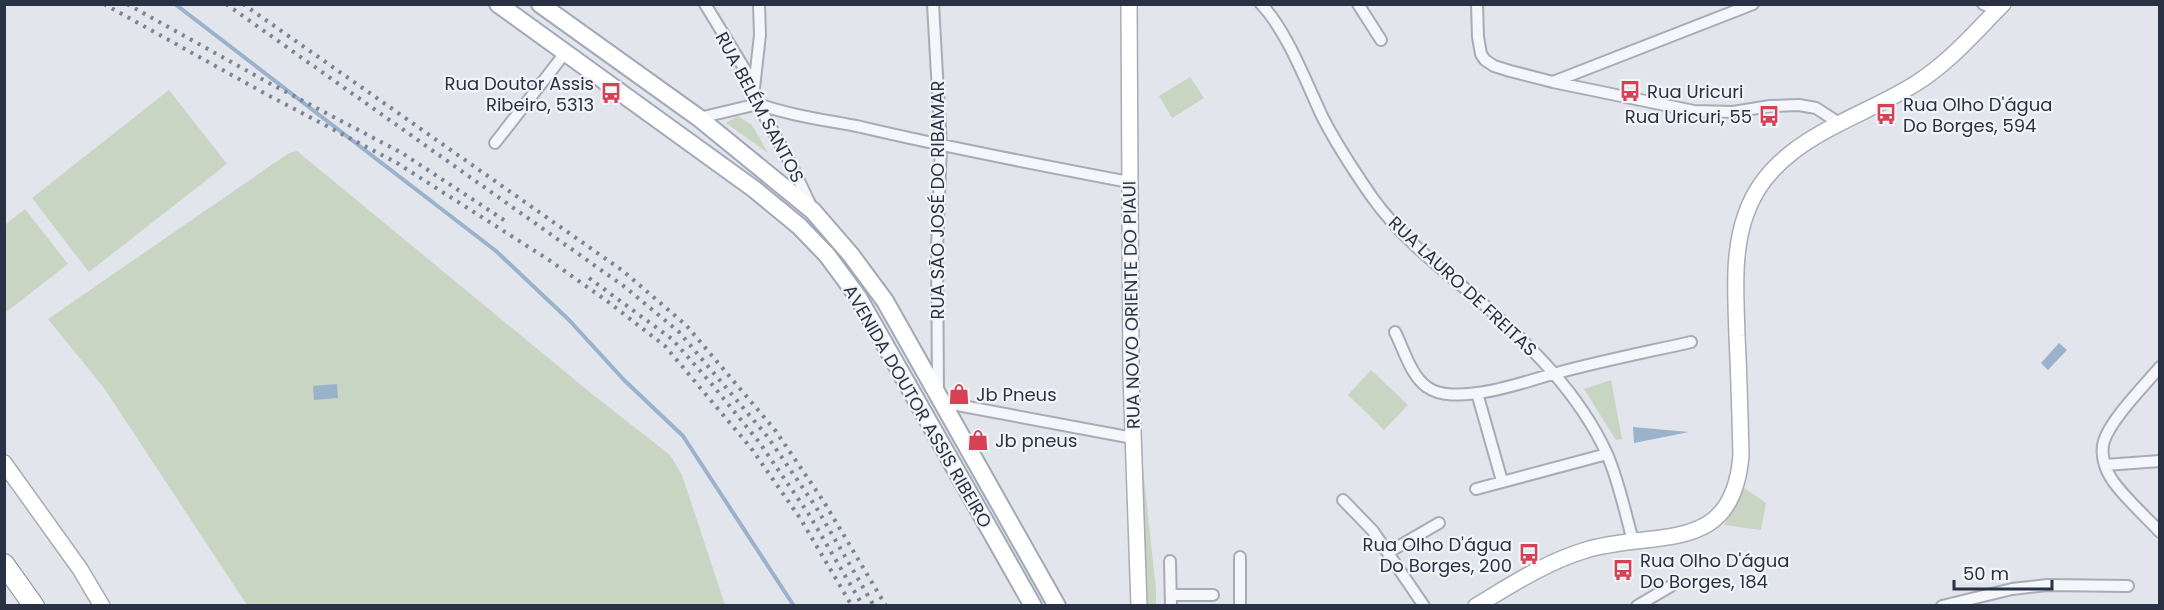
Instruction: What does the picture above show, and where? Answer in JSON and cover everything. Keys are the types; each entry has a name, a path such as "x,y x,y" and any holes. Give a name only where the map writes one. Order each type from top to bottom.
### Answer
{"highway":[{"path":"4,564 34,606"}],"main road":[{"name":"AVENIDA DOUTOR ASSIS RIBEIRO","path":"498,4 754,189 799,226 827,255 858,297 1033,606"},
{"name":"AVENIDA DOUTOR ASSIS RIBEIRO","path":"540,4 699,118 813,212 851,255 885,301 1057,606"},
{"name":"RUA NOVO ORIENTE DO PIAUI","path":"1129,4 1133,438 1139,606"},
{"path":"1477,605 1554,561 1588,550 1633,541 1683,536 1704,528 1723,510 1734,494 1740,474 1742,455 1736,284 1740,237 1746,212 1762,183 1791,151 1839,123 1915,84 1945,63 2001,7"},
{"path":"4,463 80,569 102,606"}],"street":[{"name":"RUA BELÉM SANTOS","path":"705,4 747,73 758,104 791,164 813,212"},
{"path":"754,90 760,35 759,4"},
{"name":"RUA SÃO JOSÉ DO RIBAMAR","path":"933,4 941,146 937,249 939,399"},
{"name":"RUA LAURO DE FREITAS","path":"1261,4 1290,48 1324,120 1374,199 1401,231 1482,303 1555,373 1593,428 1607,454 1633,541"},
{"path":"1358,4 1381,40"},
{"path":"1477,4 1478,36 1485,60 1494,66 1553,82 1694,111 1733,112 1770,106 1799,105 1816,108 1839,123"},
{"path":"1553,82 1753,4"},
{"path":"1983,4 2001,7"},
{"path":"495,142 565,53"},
{"path":"699,118 758,104 782,113 842,123 941,146 1129,182"},
{"path":"1395,333 1417,377 1428,388 1440,393 1477,393 1691,342"},
{"path":"2160,367 2112,425 2104,441 2103,453 2105,465 2113,482 2160,532"},
{"path":"1477,393 1502,481"},
{"path":"939,399 1133,438"},
{"path":"1476,489 1607,454"},
{"path":"2105,465 2160,461"},
{"path":"1343,500 1373,531 1424,606"},
{"path":"1389,552 1439,523"},
{"path":"1240,557 1240,606"},
{"path":"1170,561 1171,600 1213,595"},
{"path":"1942,606 2012,589 2047,585 2128,586"},
{"path":"1637,606 1671,586"}],"green space":[{"path":"1190,77 1204,98 1172,118 1159,96"},
{"path":"169,90 227,164 89,272 32,198"},
{"path":"738,116 752,125 768,153 726,123"},
{"path":"297,151 592,394 670,455 682,475 725,605 247,605 104,388 48,319 289,153"},
{"path":"25,209 68,264 5,313 5,225"},
{"path":"1371,370 1408,405 1384,430 1348,395"},
{"path":"1611,380 1622,439 1616,440 1584,389"},
{"path":"1141,450 1156,590 1156,605 1144,605"},
{"path":"1743,487 1766,503 1761,530 1724,525"}],"water":[{"path":"2059,343 2067,350 2048,370 2041,363"},
{"path":"337,384 338,398 314,400 313,386"},
{"path":"1633,427 1689,432 1634,443"}],"waterway":[{"path":"175,4 496,251 569,320 624,380 683,436 794,606"}],"railway":[{"path":"104,4 264,93 397,163 549,260 665,346 751,448 800,518 852,606"},
{"path":"127,4 269,83 402,153 507,222"},
{"path":"226,4 625,287 679,332 767,436 816,507 874,606"},
{"path":"243,4 623,271 686,325 775,430 824,502 886,606"},
{"path":"589,278 672,339 710,382 759,442 808,513 863,606"}],"place":[{"name":"Rua Uricuri","path":"1630,91"},
{"name":"Rua Doutor Assis Ribeiro, 5313","path":"611,93"},
{"name":"Rua Olho D'água Do Borges, 594","path":"1886,114"},
{"name":"Rua Uricuri, 55","path":"1769,116"},
{"name":"Jb Pneus","path":"959,394"},
{"name":"Jb pneus","path":"978,440"},
{"name":"Rua Olho D'água Do Borges, 200","path":"1529,554"},
{"name":"Rua Olho D'água Do Borges, 184","path":"1623,570"}]}
